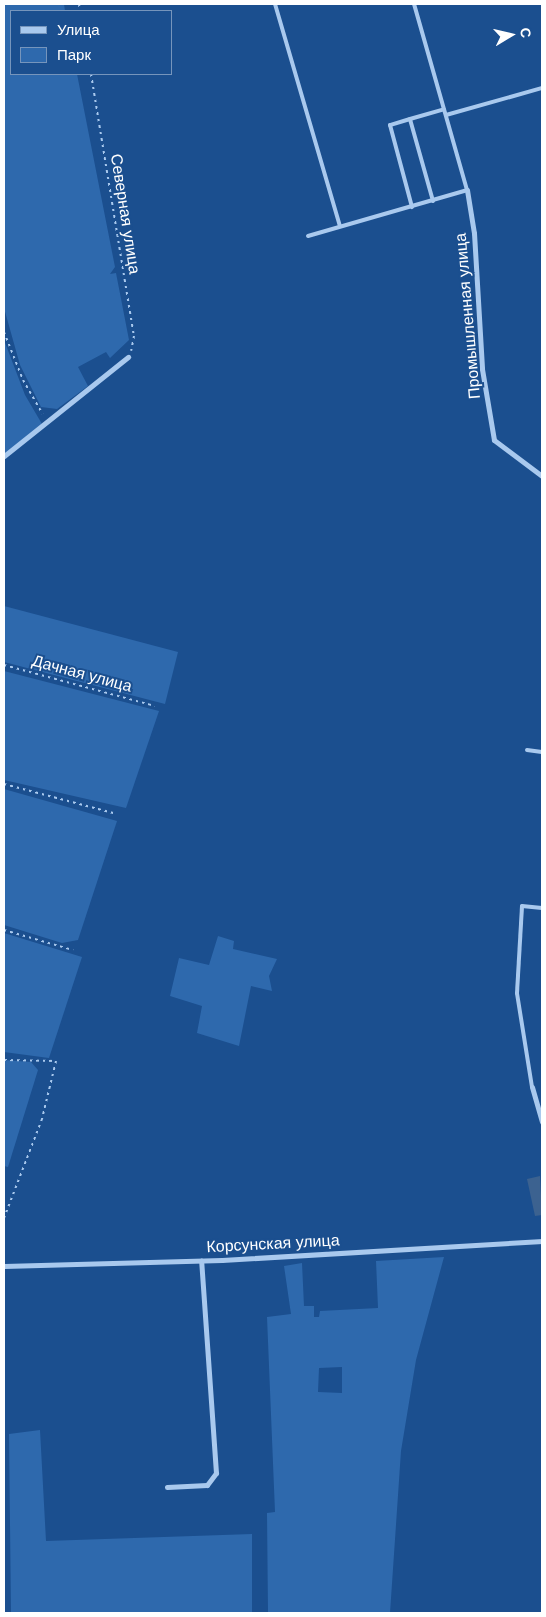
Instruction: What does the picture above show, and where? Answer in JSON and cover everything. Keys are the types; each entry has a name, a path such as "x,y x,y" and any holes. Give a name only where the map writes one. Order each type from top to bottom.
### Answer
{"street":[{"name":"Промышленная улица","path":"467,190 474,233 482,369 494,440 542,476"},
{"path":"4,456 128,357"},
{"path":"532,1087 542,1122"},
{"name":"Корсунская улица","path":"4,1266 201,1261 542,1241"},
{"path":"168,1487 207,1485 216,1473 201,1261"}],"lane":[{"path":"275,4 340,226"},
{"path":"308,236 467,190 414,4"},
{"path":"446,115 542,88"},
{"path":"412,207 390,125 444,109"},
{"path":"410,119 433,201"},
{"path":"527,750 542,752"},
{"path":"532,1087 517,993 522,906 542,908"}],"path":[{"name":"Северная улица","path":"90,75 134,336 128,357"},
{"path":"4,332 23,380 47,420"},
{"name":"Дачная улица","path":"4,665 155,706"},
{"path":"4,784 113,813"},
{"path":"4,930 73,950"},
{"path":"4,1060 56,1061 42,1119 4,1218"}],"green space":[{"path":"4,4 64,4 65,10 10,10 10,75 77,75 115,267 110,274 116,273 129,340 110,358 106,352 78,367 88,386 57,409 41,407 20,365 4,308"},
{"path":"4,340 25,395 42,424 4,454"},
{"path":"4,606 178,652 165,704 4,662"},
{"path":"4,671 159,711 126,808 4,780"},
{"path":"4,789 117,821 78,940 62,943 4,925"},
{"path":"4,933 82,957 49,1058 4,1052"},
{"path":"218,936 234,941 233,949 277,959 269,976 272,991 251,986 239,1046 197,1033 202,1006 170,996 179,958 209,965"},
{"path":"4,1060 31,1062 38,1070 8,1167 4,1166"},
{"path":"444,1257 416,1360 401,1451 390,1613 268,1613 267,1513 275,1512 267,1317 291,1314 284,1266 302,1263 304,1306 314,1306 314,1317 319,1317 320,1311 378,1308 376,1261","holes":["342,1367 342,1393 318,1392 319,1368"]},
{"path":"40,1430 46,1541 252,1534 252,1613 11,1613 9,1434"}],"shaded area":[{"path":"540,1176 542,1215 535,1216 527,1179"}]}
